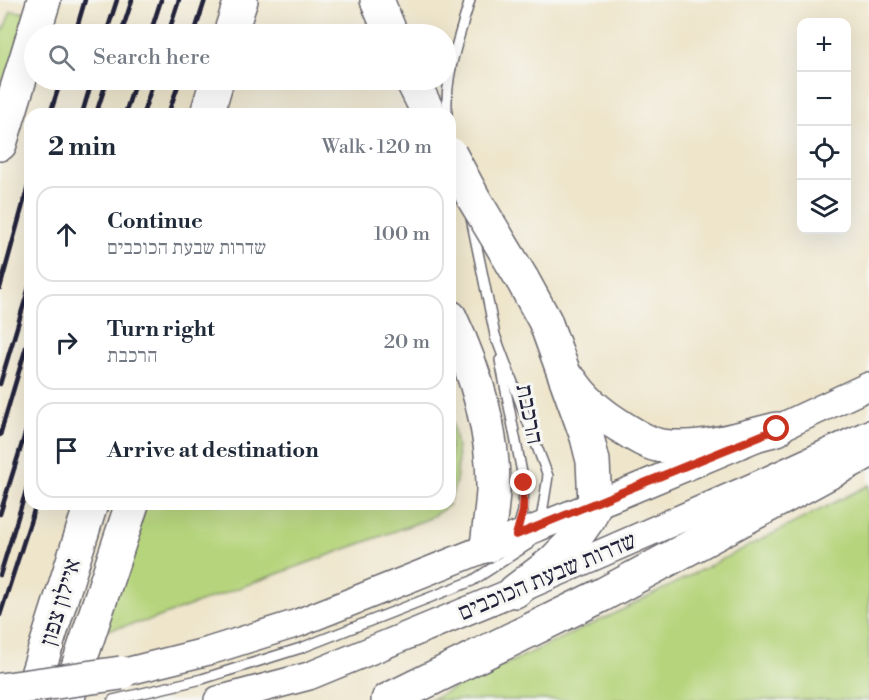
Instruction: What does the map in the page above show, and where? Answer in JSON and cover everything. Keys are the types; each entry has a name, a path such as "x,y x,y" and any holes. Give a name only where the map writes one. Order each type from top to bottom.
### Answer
{"highway":[{"path":"37,24 44,0"},
{"path":"233,24 241,0"},
{"path":"377,0 387,24"},
{"path":"0,144 24,65"},
{"path":"209,108 214,90"},
{"path":"417,90 426,108"},
{"path":"456,161 474,199 545,321 587,437 592,461 595,504 589,518 570,546 515,591"},
{"path":"456,330 478,393 492,461 493,492 514,536"},
{"path":"561,363 583,396 594,406 627,430 660,446 717,444 777,429"},
{"path":"388,700 602,595 869,451"},
{"name":"איילון צפון","path":"29,700 89,510"},
{"path":"67,700 130,510"},
{"path":"0,690 117,686"}],"main road":[{"name":"שדרות שבעת הכוכבים","path":"117,686 209,651 298,623 777,429 869,386"},
{"name":"שדרות שבעת הכוכבים","path":"218,700 309,676 515,591 869,434"}],"lane":[{"path":"456,48 470,0"},
{"path":"447,90 447,108"},
{"name":"הרכבת","path":"456,168 471,219 524,483 523,511 514,536"},
{"name":"הרכבת","path":"495,335 548,476 514,536"},
{"name":"שדרות שבעת הכוכבים","path":"117,686 202,679 301,648 472,581 529,544 514,536 509,549 500,560 472,581"}],"green space":[{"path":"11,11 28,13 0,106 0,38"},
{"path":"456,444 458,455 456,481"},
{"path":"869,485 869,700 429,700 616,613"},
{"path":"136,510 442,510 428,519 151,620 99,632"}],"railway":[{"path":"78,24 85,0"},
{"path":"109,24 117,0"},
{"path":"124,24 132,0"},
{"path":"153,24 161,0"},
{"path":"171,24 179,0"},
{"path":"197,24 205,0"},
{"path":"52,108 58,90"},
{"path":"84,108 89,90"},
{"path":"98,108 104,90"},
{"path":"127,108 133,90"},
{"path":"145,108 151,90"},
{"path":"170,108 176,90"},
{"path":"0,288 24,201"},
{"path":"0,384 24,304"},
{"path":"0,435 24,354"},
{"path":"0,514 24,437"},
{"path":"0,575 24,497"},
{"path":"0,615 34,510"}],"route":[{"path":"524,483 523,511 516,535 777,429"}]}
